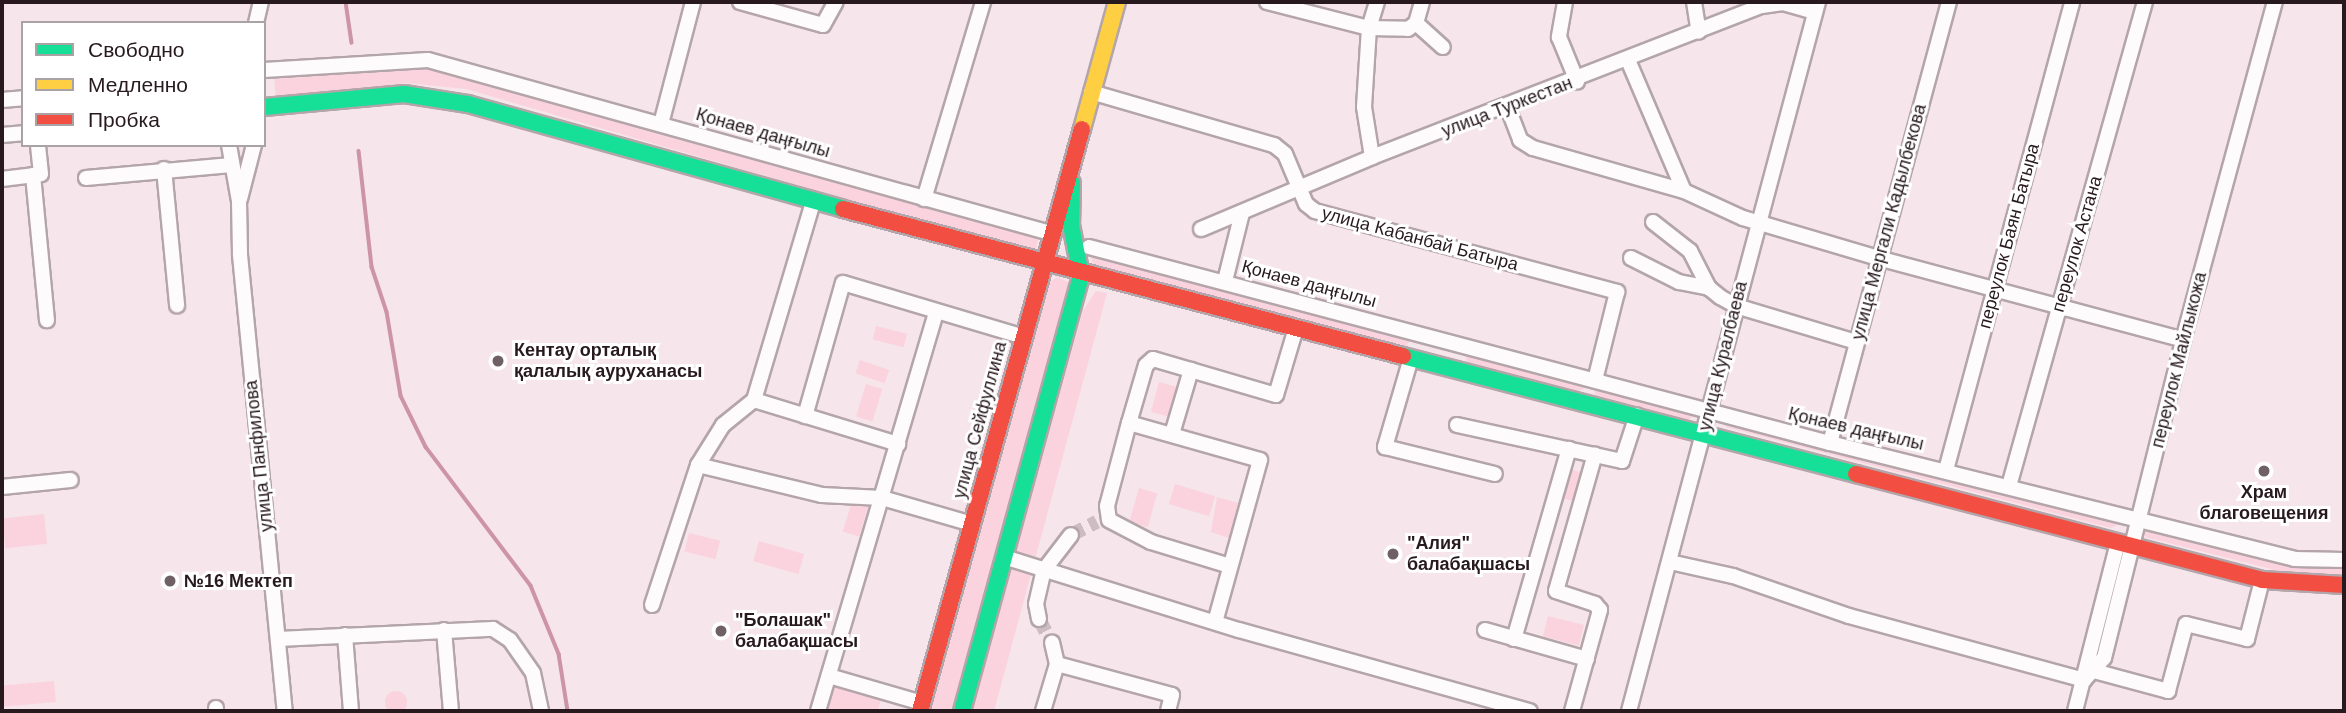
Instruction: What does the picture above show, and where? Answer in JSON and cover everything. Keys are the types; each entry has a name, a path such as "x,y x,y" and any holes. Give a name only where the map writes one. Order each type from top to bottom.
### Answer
{"street":[{"path":"256,21 261,2"},
{"path":"662,124 693,2"},
{"path":"740,2 823,25 836,2"},
{"path":"924,199 983,2"},
{"name":"улица Сейфуллина","path":"921,707 1024,337 1050,233 1117,2"},
{"path":"1267,2 1369,28 1408,29 1416,23 1422,2"},
{"path":"1372,157 1364,107 1369,28 1377,2"},
{"path":"1565,2 1559,37 1577,81"},
{"path":"1694,2 1699,32"},
{"name":"улица Мергали Кадылбекова","path":"1830,443 1878,258 1950,2"},
{"name":"переулок Баян Батыра","path":"1946,470 2072,2"},
{"name":"переулок Астана","path":"2010,486 2145,2"},
{"name":"переулок Майлыкожа","path":"2089,676 2125,545 2139,519 2183,340 2275,2"},
{"name":"улица Туркестан","path":"1201,229 1372,157 1508,108 1774,4 1816,7"},
{"name":"улица Куралбаева","path":"1629,711 1711,410 1756,221 1816,7"},
{"path":"1416,23 1443,47"},
{"name":"Қонаев даңғылы","path":"266,70 419,58 1083,244 1830,443 2294,559 2344,561"},
{"path":"1628,60 1684,191"},
{"name":"улица Кабанбай Батыра","path":"1091,92 1265,141 1285,154 1299,188 1315,211 1617,292 1595,380"},
{"path":"266,107 422,96 468,104 1043,265 1637,415 2125,545 2262,580 2344,585"},
{"path":"2,100 21,98"},
{"path":"1508,108 1516,131 1526,144 1684,191 1756,221 1878,258 2183,340"},
{"path":"2,135 21,133"},
{"name":"улица Сейфуллина","path":"962,711 1081,275 1083,244 1070,209 1078,141"},
{"path":"2,179 41,174 38,147"},
{"name":"улица Панфилова","path":"229,147 239,201 243,281 285,711"},
{"name":"улица Панфилова","path":"239,201 253,147"},
{"path":"86,178 231,165"},
{"path":"164,169 177,304"},
{"path":"33,175 47,320"},
{"path":"652,605 698,465 723,425 754,400 813,202"},
{"path":"1225,281 1242,213"},
{"path":"1653,222 1690,251 1709,288"},
{"path":"1631,258 1679,282 1709,288 1736,306 1856,342"},
{"path":"805,416 843,283 1024,337"},
{"path":"818,711 936,312"},
{"path":"1230,566 1151,542 1103,521 1129,423 1149,361 1191,370 1276,396 1296,328"},
{"path":"1411,358 1385,447 1495,474"},
{"path":"1172,434 1191,370"},
{"path":"754,400 898,444"},
{"path":"1457,425 1622,461 1637,415"},
{"path":"1129,423 1260,460 1215,622"},
{"path":"1514,639 1569,449"},
{"path":"1572,711 1599,606 1556,591 1595,454"},
{"path":"698,465 822,495 882,498 972,524"},
{"path":"2,486 71,480"},
{"path":"1039,619 1036,604 1044,570 1071,535"},
{"path":"1004,557 1215,622 1530,711"},
{"path":"1670,562 1733,576 1849,615 2089,676 2168,691 2186,624 2247,639 2262,580"},
{"path":"1485,630 1587,659"},
{"path":"278,639 444,631 502,632 533,673 541,711"},
{"path":"444,631 451,711"},
{"path":"345,635 351,711"},
{"path":"1043,711 1057,664 1052,643"},
{"path":"1057,664 1172,695 1168,711"},
{"path":"829,676 921,707"},
{"path":"2075,711 2089,676"}],"shaded area":[{"path":"414,59 1039,235 1035,254 466,89 406,83 276,99 274,74"},
{"path":"1091,255 1409,338 1409,342 1405,348 1093,268"},
{"path":"1057,277 1070,283 956,711 929,711 1048,283"},
{"path":"1096,291 1107,293 994,711 972,711 1083,311"},
{"path":"876,326 907,334 904,347 873,340"},
{"path":"1465,352 1587,383 1586,387 1579,391 1467,363"},
{"path":"860,360 889,370 885,383 855,373"},
{"path":"1159,382 1178,387 1170,417 1151,412"},
{"path":"866,384 882,389 872,421 856,417"},
{"path":"1594,385 1694,413 1689,420 1595,395"},
{"path":"1729,416 2119,524 2111,528 1726,427"},
{"path":"1566,468 1588,474 1580,503 1558,497"},
{"path":"1175,484 1215,496 1209,516 1169,504"},
{"path":"1139,488 1157,493 1148,527 1129,522"},
{"path":"1217,497 1238,503 1229,538 1211,532"},
{"path":"853,498 869,503 859,536 843,531"},
{"path":"44,514 47,544 5,548 2,518"},
{"path":"2141,528 2344,561 2344,577 2283,572 2145,537"},
{"path":"689,533 720,541 715,559 684,551"},
{"path":"759,541 804,554 798,574 753,561"},
{"path":"1548,616 1584,625 1579,645 1543,636"},
{"path":"54,681 56,702 4,706 2,686"},
{"path":"832,682 882,695 878,711 824,711"},
{"path":"396,691 404,694 407,702 404,710 396,713 388,710 385,702 388,694"}],"waterway":[{"path":"346,2 352,43"},
{"path":"359,151 372,267 387,312 401,396 426,447 531,586 559,654 568,711"}],"tunnel":[{"path":"1071,535 1097,522"},
{"path":"1039,619 1052,643"}],"traffic: fast":[{"path":"266,107 404,94 468,104 843,209"},
{"path":"962,711 1081,275 1071,225 1072,183"},
{"path":"1403,356 1856,474"}],"traffic: slow":[{"path":"1082,129 1117,2"}],"traffic: jam":[{"path":"920,711 1082,129"},
{"path":"843,209 1403,356"},
{"path":"1856,474 2262,580 2344,585"}],"place":[{"name":"Кентау орталық қалалық ауруханасы","path":"498,361"},
{"name":"Храм благовещения","path":"2264,471"},
{"name":"\"Алия\" балабақшасы","path":"1393,554"},
{"name":"№16 Мектеп","path":"170,581"},
{"name":"\"Болашак\" балабақшасы","path":"721,631"}]}
